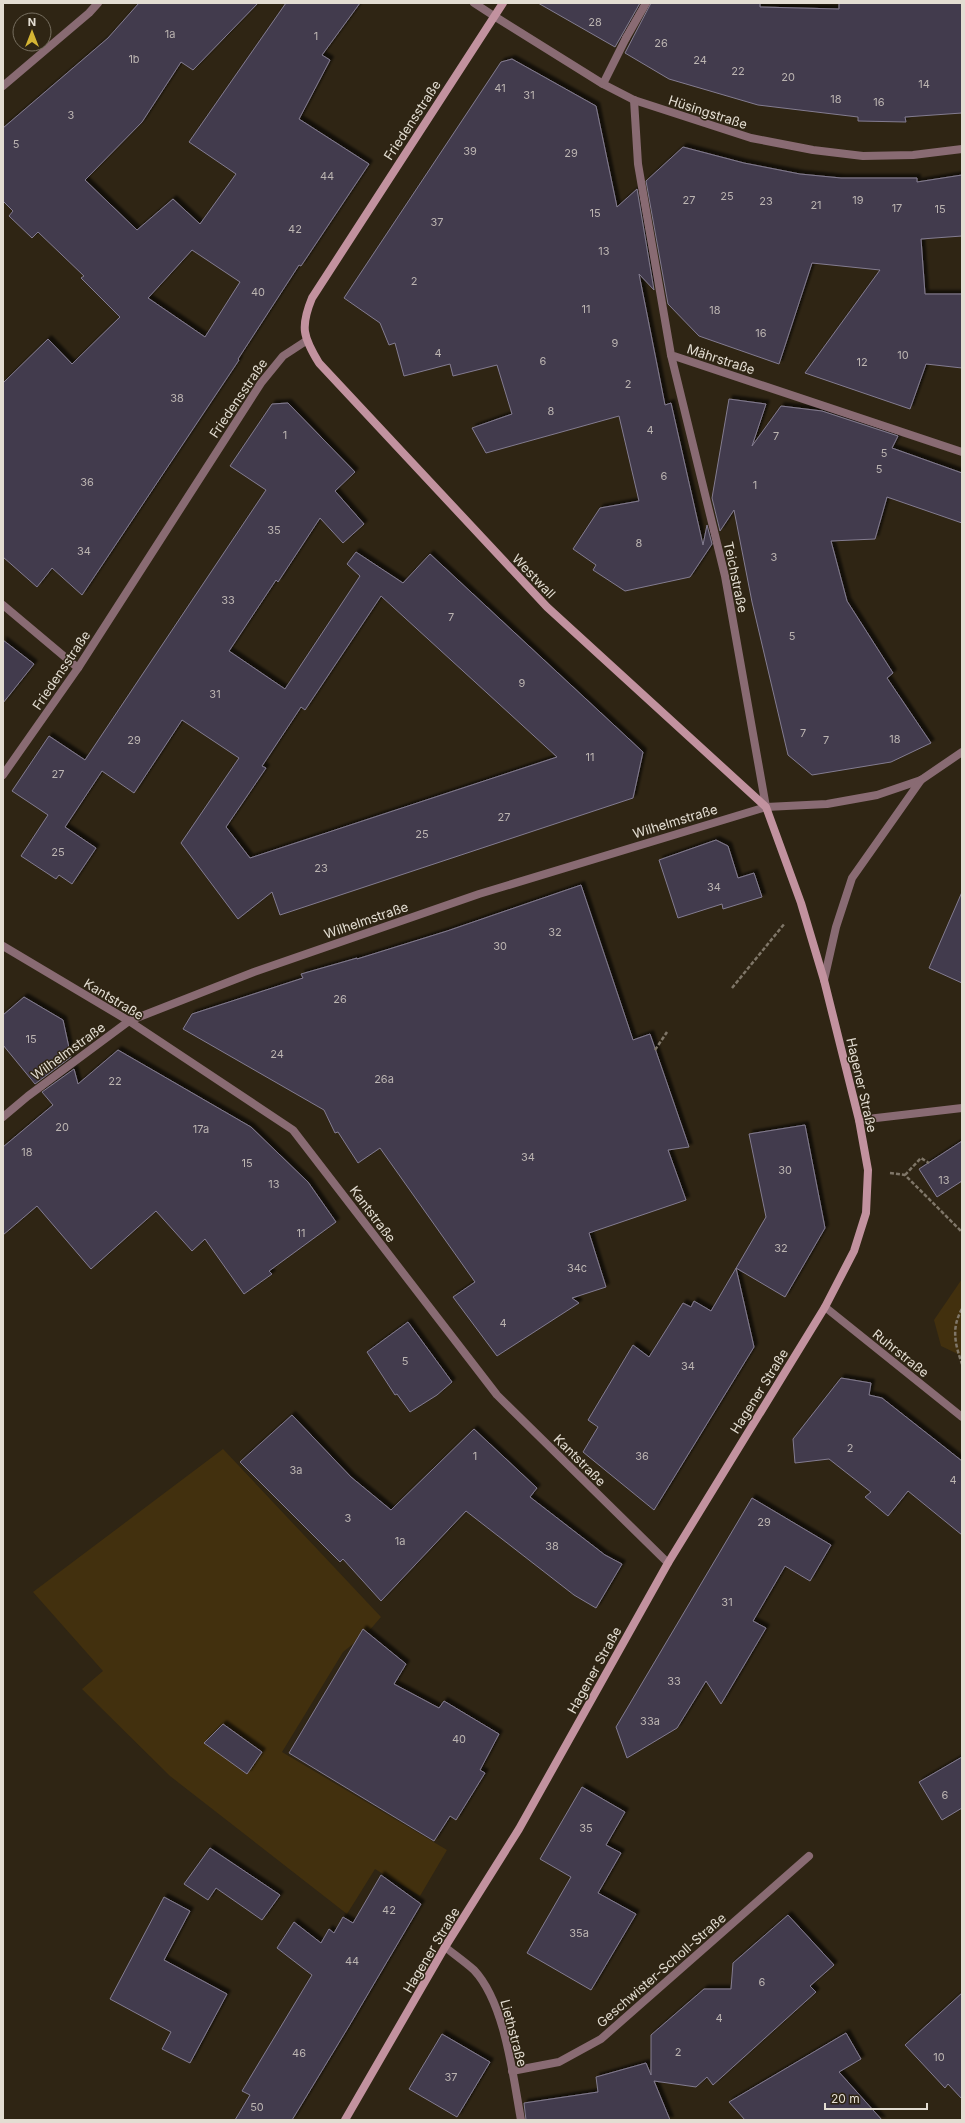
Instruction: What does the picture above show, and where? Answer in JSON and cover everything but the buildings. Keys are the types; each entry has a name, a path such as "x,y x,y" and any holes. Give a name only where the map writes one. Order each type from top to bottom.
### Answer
{"main road":[{"name":"Friedensstraße","path":"306,341 306,312 312,298 503,3"},
{"name":"Westwall","path":"306,341 318,363 547,607 766,807"},
{"name":"Hagener Straße","path":"345,2120 446,1947 519,1829 668,1563 825,1307 854,1251 866,1213 868,1170 859,1120 824,980 801,903 766,807"}],"street":[{"path":"3,86 89,13 98,3"},
{"name":"Hüsingstraße","path":"474,3 603,84 634,100 751,138 813,150 863,156 913,155 962,149"},
{"path":"603,84 626,38 646,3"},
{"name":"Mährstraße","path":"634,100 638,164 671,355 962,452"},
{"name":"Friedensstraße","path":"3,775 78,668 261,383 283,356 306,341"},
{"name":"Teichstraße","path":"671,355 725,576 766,807"},
{"path":"3,605 78,668"},
{"path":"766,807 827,804 877,795 921,780 962,752"},
{"path":"824,980 836,927 852,878 921,780"},
{"name":"Wilhelmstraße","path":"3,1117 28,1096 129,1021 254,972 479,894 766,807"},
{"name":"Kantstraße","path":"3,946 129,1021 293,1130 497,1395 668,1563"},
{"path":"859,1120 962,1108"},
{"name":"Ruhrstraße","path":"825,1307 962,1418"},
{"name":"Geschwister-Scholl-Straße","path":"512,2071 559,2062 601,2039 809,1856"},
{"name":"Liethstraße","path":"446,1947 474,1971 495,2003 512,2071 521,2120"}],"path":[{"path":"732,988 801,903"},
{"path":"656,1050 667,1032"},
{"path":"905,1175 921,1158 929,1163"},
{"path":"868,1170 905,1175 962,1232"},
{"path":"962,1309 956,1320 956,1346 962,1364"}],"shaded area":[{"path":"962,1279 962,1356 941,1346 934,1320"},
{"path":"223,1449 381,1617 368,1632 343,1652 282,1752 447,1850 420,1896 375,1869 347,1914 170,1776 82,1689 103,1671 33,1592"}]}
